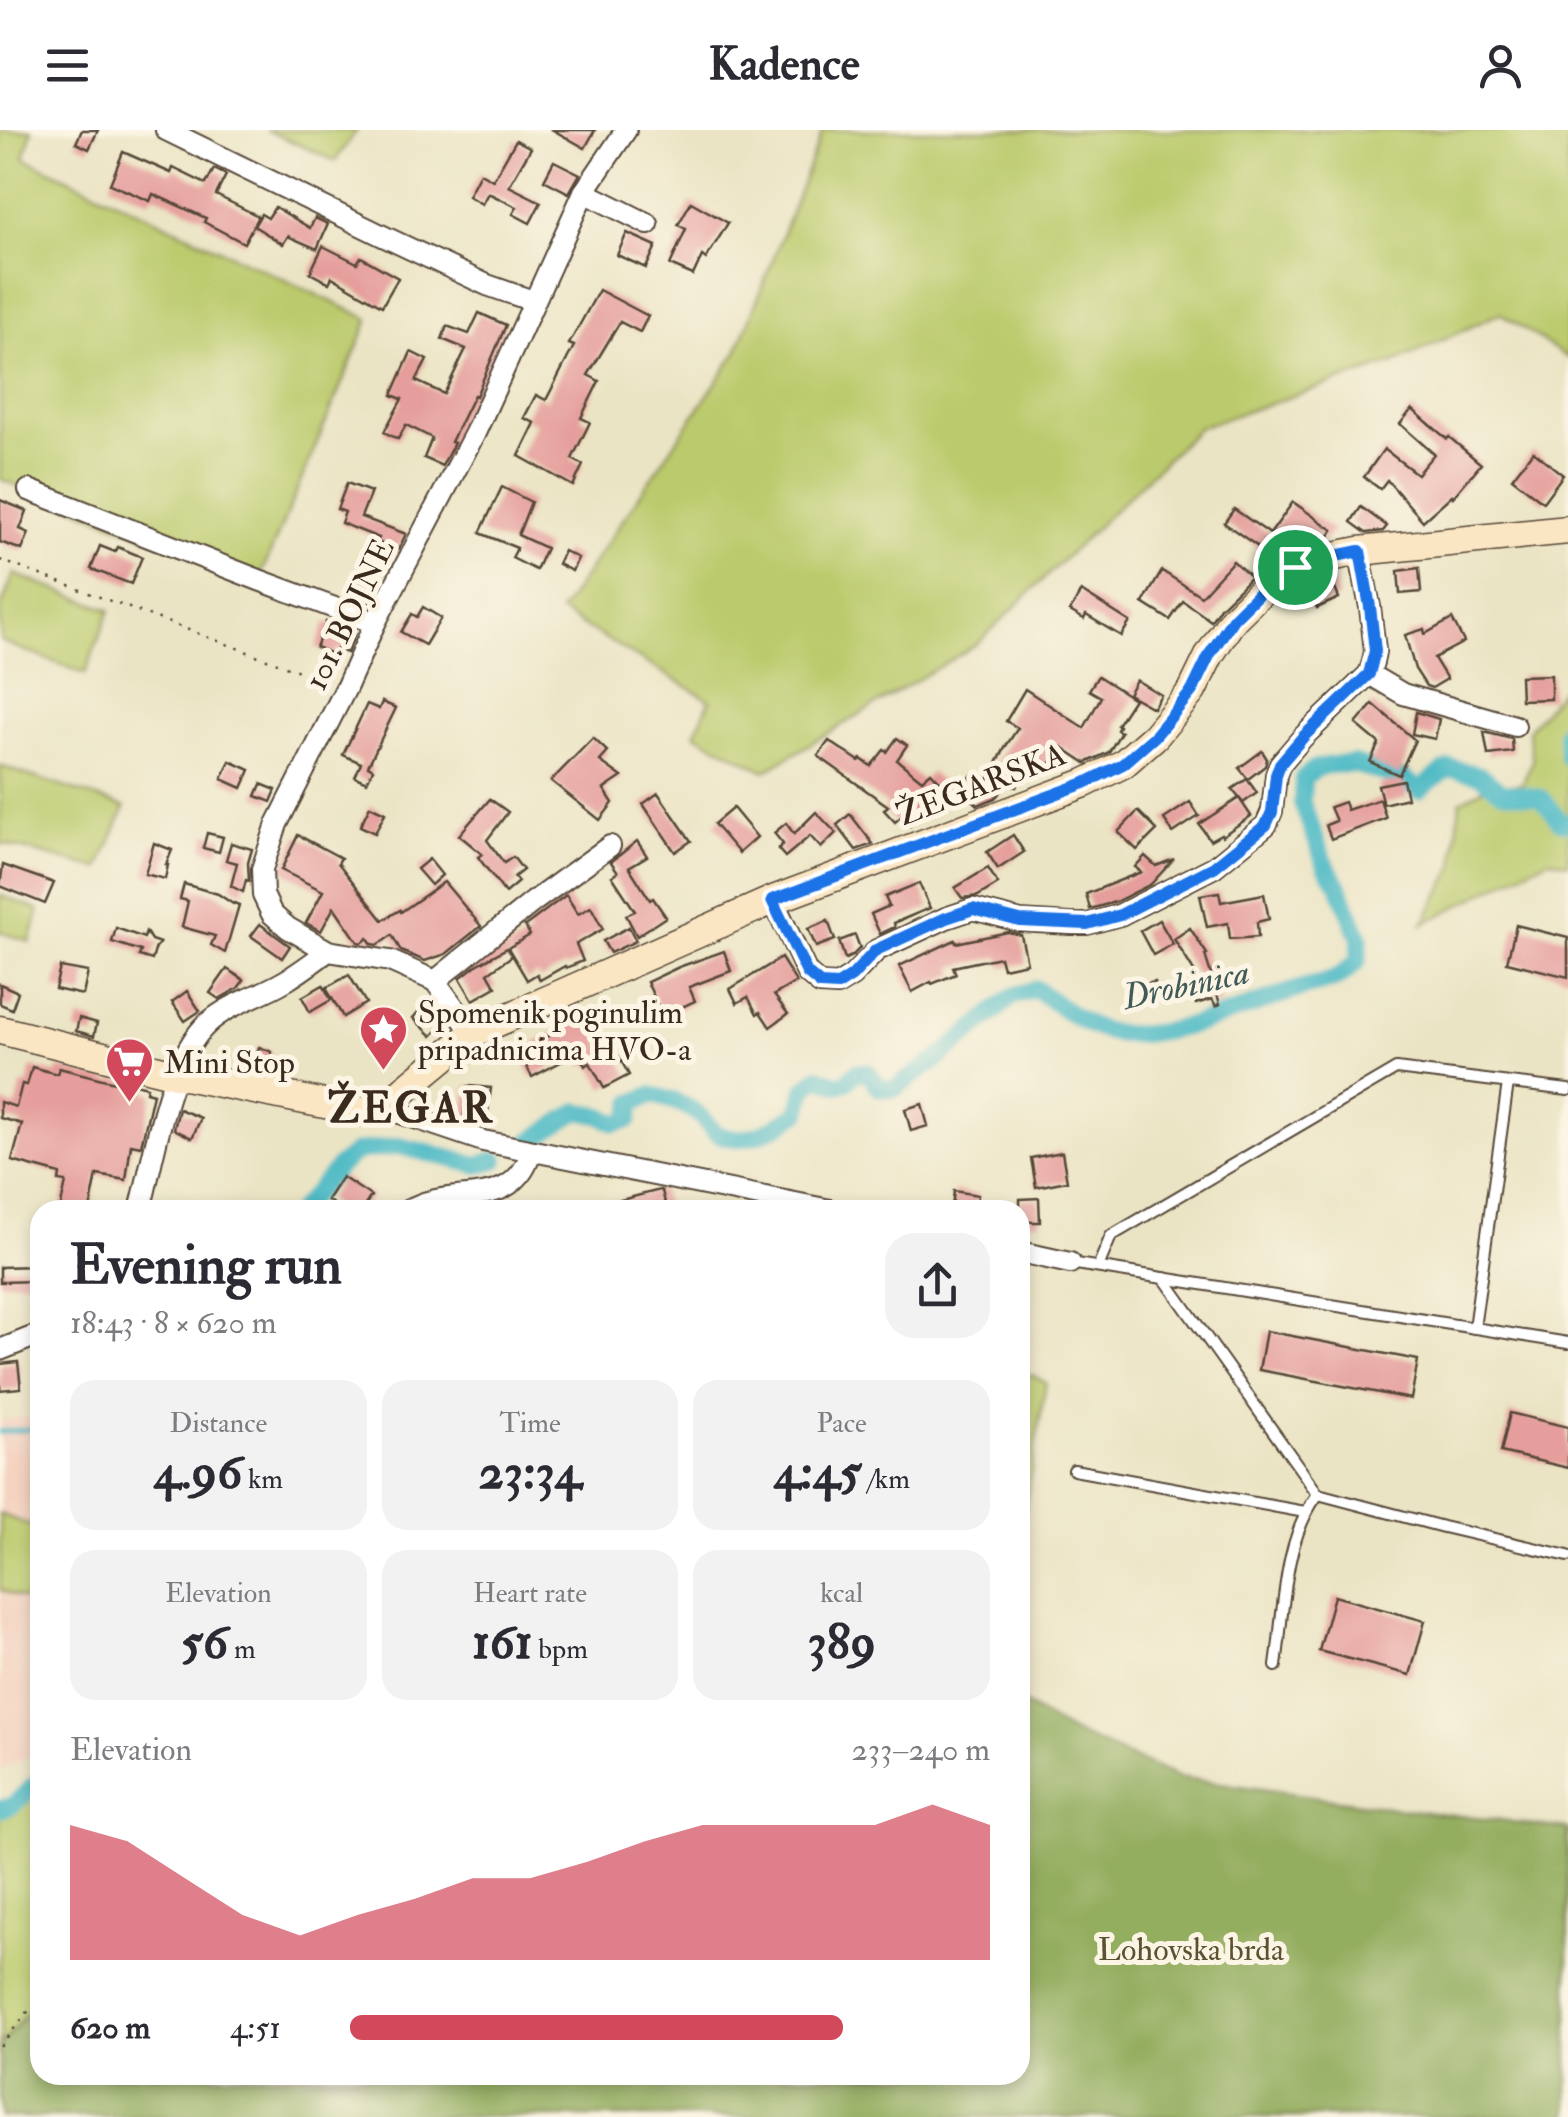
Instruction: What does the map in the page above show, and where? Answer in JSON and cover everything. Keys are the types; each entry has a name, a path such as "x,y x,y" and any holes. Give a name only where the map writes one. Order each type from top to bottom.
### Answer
{"street":[{"path":"166,130 402,246 533,302"},
{"name":"101. BOJNE","path":"473,1033 435,982 390,961 328,951 288,928 272,914 263,895 262,869 277,824 475,433 584,192 626,130"},
{"path":"584,192 648,224"},
{"path":"29,490 376,623"},
{"name":"ŽEGARSKA","path":"382,1107 473,1033 772,900 1085,783 1123,764 1155,736 1192,691 1233,619 1276,576 1316,560 1360,551 1568,530"},
{"path":"772,900 807,973 820,984 838,985 876,950 973,909 1020,921 1087,924 1120,915 1214,867 1266,825 1280,764 1369,674 1375,651 1360,551"},
{"path":"1369,674 1403,694 1515,726"},
{"path":"435,982 533,902 610,846"},
{"path":"143,1200 175,1074 191,1043 209,1022 283,983 328,951"},
{"path":"0,1030 175,1074 360,1110 382,1107 531,1152 778,1200"},
{"path":"444,1200 474,1196 515,1182 526,1168 531,1152"},
{"path":"1030,1254 1070,1263"},
{"path":"0,1350 30,1338"}],"lane":[{"path":"1098,1268 1111,1236 1396,1069 1568,1090"},
{"path":"1474,1328 1508,1082"},
{"path":"1070,1263 1568,1343"},
{"path":"1164,1278 1318,1494 1568,1556"},
{"path":"1074,1470 1305,1512"},
{"path":"1276,1666 1291,1557 1305,1512 1318,1494"}],"path":[{"path":"0,560 346,688"},
{"path":"0,2046 30,2009"}],"shaded area":[{"path":"30,1417 30,1755 0,1771 0,1420"}],"green space":[{"path":"0,130 32,130 24,158 369,319 259,580 0,479"},
{"path":"266,130 357,130 335,161"},
{"path":"823,130 1568,130 1568,358 1500,313 1394,363 1199,427 977,644 765,771 695,734 710,700 560,612 737,352"},
{"path":"14,574 110,610 85,674 0,641 0,610"},
{"path":"1568,682 1568,863 1549,859 1423,924 1454,867 1460,801 1487,787 1522,784 1533,761 1528,730"},
{"path":"0,766 125,807 99,869 0,843"},
{"path":"0,895 39,910 30,942 0,932"},
{"path":"1030,1375 1046,1383 1030,1478"},
{"path":"0,1514 30,1525 30,1602 0,1590"},
{"name":"Lohovska brda","path":"1030,1708 1071,1732 1178,1777 1568,1829 1568,2117 0,2117 0,2046 30,2009 30,2085 1030,2085"},
{"path":"30,1789 30,2009 0,2046 0,1817"}],"building":[{"path":"82,130 98,130 89,149 76,143"},
{"path":"553,130 595,130 585,148"},
{"path":"516,140 531,148 509,186 541,202 530,223 513,214 517,207 488,193 482,204 468,196 480,173 493,180"},
{"path":"123,152 171,173 173,168 206,184 214,169 226,175 216,195 258,216 244,243 204,222 206,218 153,194 150,201 110,184"},
{"path":"554,161 580,174 569,193 544,180"},
{"path":"691,202 728,223 706,259 702,256 693,275 670,265 686,229 678,225"},
{"path":"275,207 310,228 315,218 328,224 317,249 288,236 283,244 254,226 261,214 268,218"},
{"path":"627,233 656,246 646,268 617,255"},
{"path":"323,246 357,263 361,257 398,278 382,306 332,277 329,283 310,273"},
{"path":"599,290 648,316 640,332 620,322 588,375 599,381 581,418 590,422 572,459 583,465 573,486 519,456 535,423 524,418 536,395 546,400 574,346 569,344"},
{"path":"479,313 506,325 442,466 424,458 432,438 406,425 398,439 384,432 402,399 392,395 411,352 427,360 416,381 444,394 466,349 442,339 447,326 469,334"},
{"path":"1412,409 1481,464 1453,497 1423,521 1387,480 1380,489 1364,477 1384,449 1417,474 1434,454 1400,424"},
{"path":"1533,451 1563,475 1543,502 1512,478"},
{"path":"347,483 371,492 361,517 406,534 398,550 341,523 345,512 337,509"},
{"path":"502,487 531,502 518,535 546,548 536,570 512,558 517,548 480,533"},
{"path":"0,500 27,511 20,529 29,533 22,550 0,542"},
{"path":"1293,502 1333,530 1326,540 1313,533 1304,546 1295,542 1274,558 1224,523 1234,509 1270,534"},
{"path":"1361,507 1387,526 1383,531 1366,533 1351,522"},
{"path":"100,546 115,552 118,547 142,557 131,584 91,569"},
{"path":"564,551 578,558 572,571 558,564"},
{"path":"1233,561 1251,577 1211,621 1183,601 1170,620 1143,603 1162,571 1201,596"},
{"path":"359,568 382,578 370,602 348,593"},
{"path":"1419,568 1421,592 1400,594 1398,571"},
{"path":"1331,579 1339,598 1317,608 1309,589"},
{"path":"1081,591 1130,622 1121,636 1086,615 1084,619 1070,611"},
{"path":"423,607 441,618 425,645 401,632 412,614 417,617"},
{"path":"1452,619 1464,642 1434,658 1447,679 1432,688 1426,686 1415,669 1405,635 1424,629 1425,634"},
{"path":"326,622 355,634 347,653 337,649 334,655 316,647"},
{"path":"1551,675 1551,699 1521,700 1520,676"},
{"path":"1098,676 1134,699 1117,725 1121,732 1109,752 1086,763 1062,747 1043,775 1027,765 1016,787 1009,783 995,798 978,805 960,788 973,774 985,786 1018,728 1006,721 1025,689 1084,728 1101,697 1089,690"},
{"path":"1136,680 1161,695 1153,708 1128,694"},
{"path":"382,702 396,708 368,766 373,769 367,782 355,777 361,763 343,755 367,704 379,709"},
{"path":"1373,704 1415,740 1399,775 1370,762 1379,743 1356,724"},
{"path":"1416,712 1439,719 1435,739 1412,734"},
{"path":"1484,732 1512,739 1513,752 1488,755"},
{"path":"593,738 608,752 600,761 622,777 604,789 613,803 600,820 551,781"},
{"path":"897,738 907,745 897,760 922,780 931,772 950,792 910,826 902,816 895,822 884,810 888,806 818,756 829,741 871,766"},
{"path":"1262,751 1267,759 1265,766 1248,779 1239,768"},
{"path":"230,761 250,770 242,788 222,779"},
{"path":"1247,779 1257,793 1243,803 1232,789"},
{"path":"1403,780 1407,798 1383,804 1378,785"},
{"path":"261,784 276,790 271,802 256,796"},
{"path":"658,793 691,841 675,852 643,804"},
{"path":"1239,798 1251,816 1210,840 1199,824"},
{"path":"490,799 508,812 487,840 504,863 513,857 523,870 514,877 518,882 505,893 478,857 482,854 459,835"},
{"path":"1380,799 1386,818 1331,839 1326,825 1336,821 1330,807 1344,802 1347,810"},
{"path":"1190,802 1199,816 1173,833 1164,819"},
{"path":"370,806 385,813 375,833 360,826"},
{"path":"733,808 757,837 739,853 714,824"},
{"path":"1138,811 1157,830 1137,850 1118,832"},
{"path":"816,812 836,833 821,848 810,836 785,857 778,849 783,844 774,833 786,823 794,834"},
{"path":"850,814 873,844 856,850 837,825"},
{"path":"207,833 223,837 219,852 203,848"},
{"path":"298,835 341,858 338,863 383,920 444,882 481,926 446,954 425,961 401,951 392,935 378,945 368,938 358,942 334,907 321,931 306,923 323,891 281,870"},
{"path":"1013,835 1024,852 998,869 987,852"},
{"path":"637,841 647,856 629,867 666,917 637,936 626,915 635,911 612,876 618,872 611,862"},
{"path":"154,843 172,850 165,879 145,874"},
{"path":"231,843 252,849 249,881 246,880 243,892 231,886 237,863 226,860"},
{"path":"1145,856 1156,866 1174,859 1151,884 1115,902 1090,909 1086,894 1141,872 1135,867"},
{"path":"429,859 442,875 431,885 417,869"},
{"path":"3,865 54,883 45,904 0,886"},
{"path":"988,868 998,884 978,896 962,898 955,888"},
{"path":"919,883 930,908 894,923 895,927 880,934 871,914 889,906 885,897"},
{"path":"184,884 239,905 225,953 211,945 215,936 182,927 188,901 180,899"},
{"path":"1219,892 1221,902 1264,894 1269,919 1257,922 1258,937 1230,939 1228,923 1207,927 1200,895"},
{"path":"566,895 578,914 591,907 603,929 576,944 583,961 540,980 537,974 527,980 508,948 530,935 525,926"},
{"path":"1159,920 1173,944 1153,955 1140,931"},
{"path":"828,921 835,940 816,947 808,929"},
{"path":"260,924 290,946 282,958 251,936"},
{"path":"1516,925 1568,938 1568,977 1507,962"},
{"path":"629,927 636,941 610,953 603,941"},
{"path":"116,928 144,938 146,932 151,940 160,943 152,960 139,956 141,951 112,942"},
{"path":"1190,928 1207,954 1220,1004 1216,1006 1212,999 1196,1004 1189,985 1200,981 1174,939"},
{"path":"1008,932 1021,935 1027,963 1003,968 1000,957 953,967 956,974 912,992 899,966 955,940 956,943"},
{"path":"855,935 860,948 845,959 839,941"},
{"path":"507,948 512,956 488,973 496,987 473,1000 460,978"},
{"path":"724,951 731,971 689,987 695,1001 663,1016 647,982"},
{"path":"781,958 796,982 774,995 788,1014 770,1027 748,997 737,1003 730,989"},
{"path":"60,967 88,972 83,995 55,989"},
{"path":"227,969 244,980 219,999 210,993"},
{"path":"349,975 366,1003 343,1017 326,988"},
{"path":"1155,982 1159,998 1144,1002 1140,985"},
{"path":"0,984 18,992 12,1009 0,1004"},
{"path":"323,985 331,1000 310,1012 302,997"},
{"path":"187,991 200,1011 185,1021 172,1002"},
{"path":"426,1003 446,1021 432,1036 413,1018"},
{"path":"586,1013 611,1062 619,1057 629,1075 604,1088 590,1063 585,1066 578,1053 532,1077 519,1052"},
{"path":"79,1018 97,1023 94,1036 76,1031"},
{"path":"259,1047 272,1052 265,1074 250,1071"},
{"path":"32,1067 57,1074 59,1068 147,1087 146,1092 153,1094 141,1146 131,1144 126,1180 97,1175 92,1200 62,1200 66,1182 59,1181 60,1174 12,1161 22,1124 0,1118 0,1102 16,1107 22,1084 27,1085"},
{"path":"468,1086 491,1088 487,1120 464,1117"},
{"path":"922,1104 928,1126 911,1131 905,1109"},
{"path":"179,1109 201,1118 192,1138 174,1129"},
{"path":"1062,1152 1067,1181 1036,1187 1031,1158"},
{"path":"342,1177 371,1196 368,1200 327,1200"},
{"path":"660,1190 664,1200 621,1200"},
{"path":"954,1191 978,1195 977,1200 953,1200"},
{"path":"1039,1198 1040,1222 1030,1222 1030,1200 1020,1199"},
{"path":"30,1266 30,1281 0,1282 0,1267"},
{"path":"1266,1331 1418,1360 1411,1399 1259,1370"},
{"path":"18,1362 21,1388 0,1390 0,1364"},
{"path":"1510,1413 1568,1427 1568,1468 1501,1452"},
{"path":"1334,1596 1425,1621 1410,1675 1319,1651"}],"waterway":[{"name":"Drobinica","path":"1568,729 1568,757"},
{"name":"Drobinica","path":"531,1141 578,1111 615,1123 629,1120 633,1103 651,1095 690,1109 718,1134 739,1138 761,1134 799,1112 805,1089 818,1077 839,1085 856,1072 868,1072 880,1088 894,1089 941,1057 1013,996 1036,989 1091,1026 1130,1034 1204,1022 1335,979 1358,961 1360,938 1302,803 1303,778 1316,768 1353,764 1405,779 1419,790 1451,768 1480,775 1501,791 1542,798 1560,821 1568,823"},
{"name":"Drobinica","path":"309,1200 356,1152 399,1146 477,1165 496,1160"},
{"path":"0,1432 30,1429"},
{"name":"Drobinica","path":"0,1809 12,1806 30,1789"}],"place":[{"name":"Spomenik poginulim pripadnicima HVO-a","path":"383,1072"},
{"name":"Mini Stop","path":"129,1104"}],"district":[{"name":"ŽEGAR","path":"411,1107"}],"route":[{"path":"1360,551 1375,651 1369,674 1280,764 1266,825 1214,867 1102,921 1020,921 973,909 876,950 838,985 820,984 807,973 772,900 1085,783 1123,764 1155,736 1192,691 1233,619 1276,576 1295,567 1360,551"}]}
